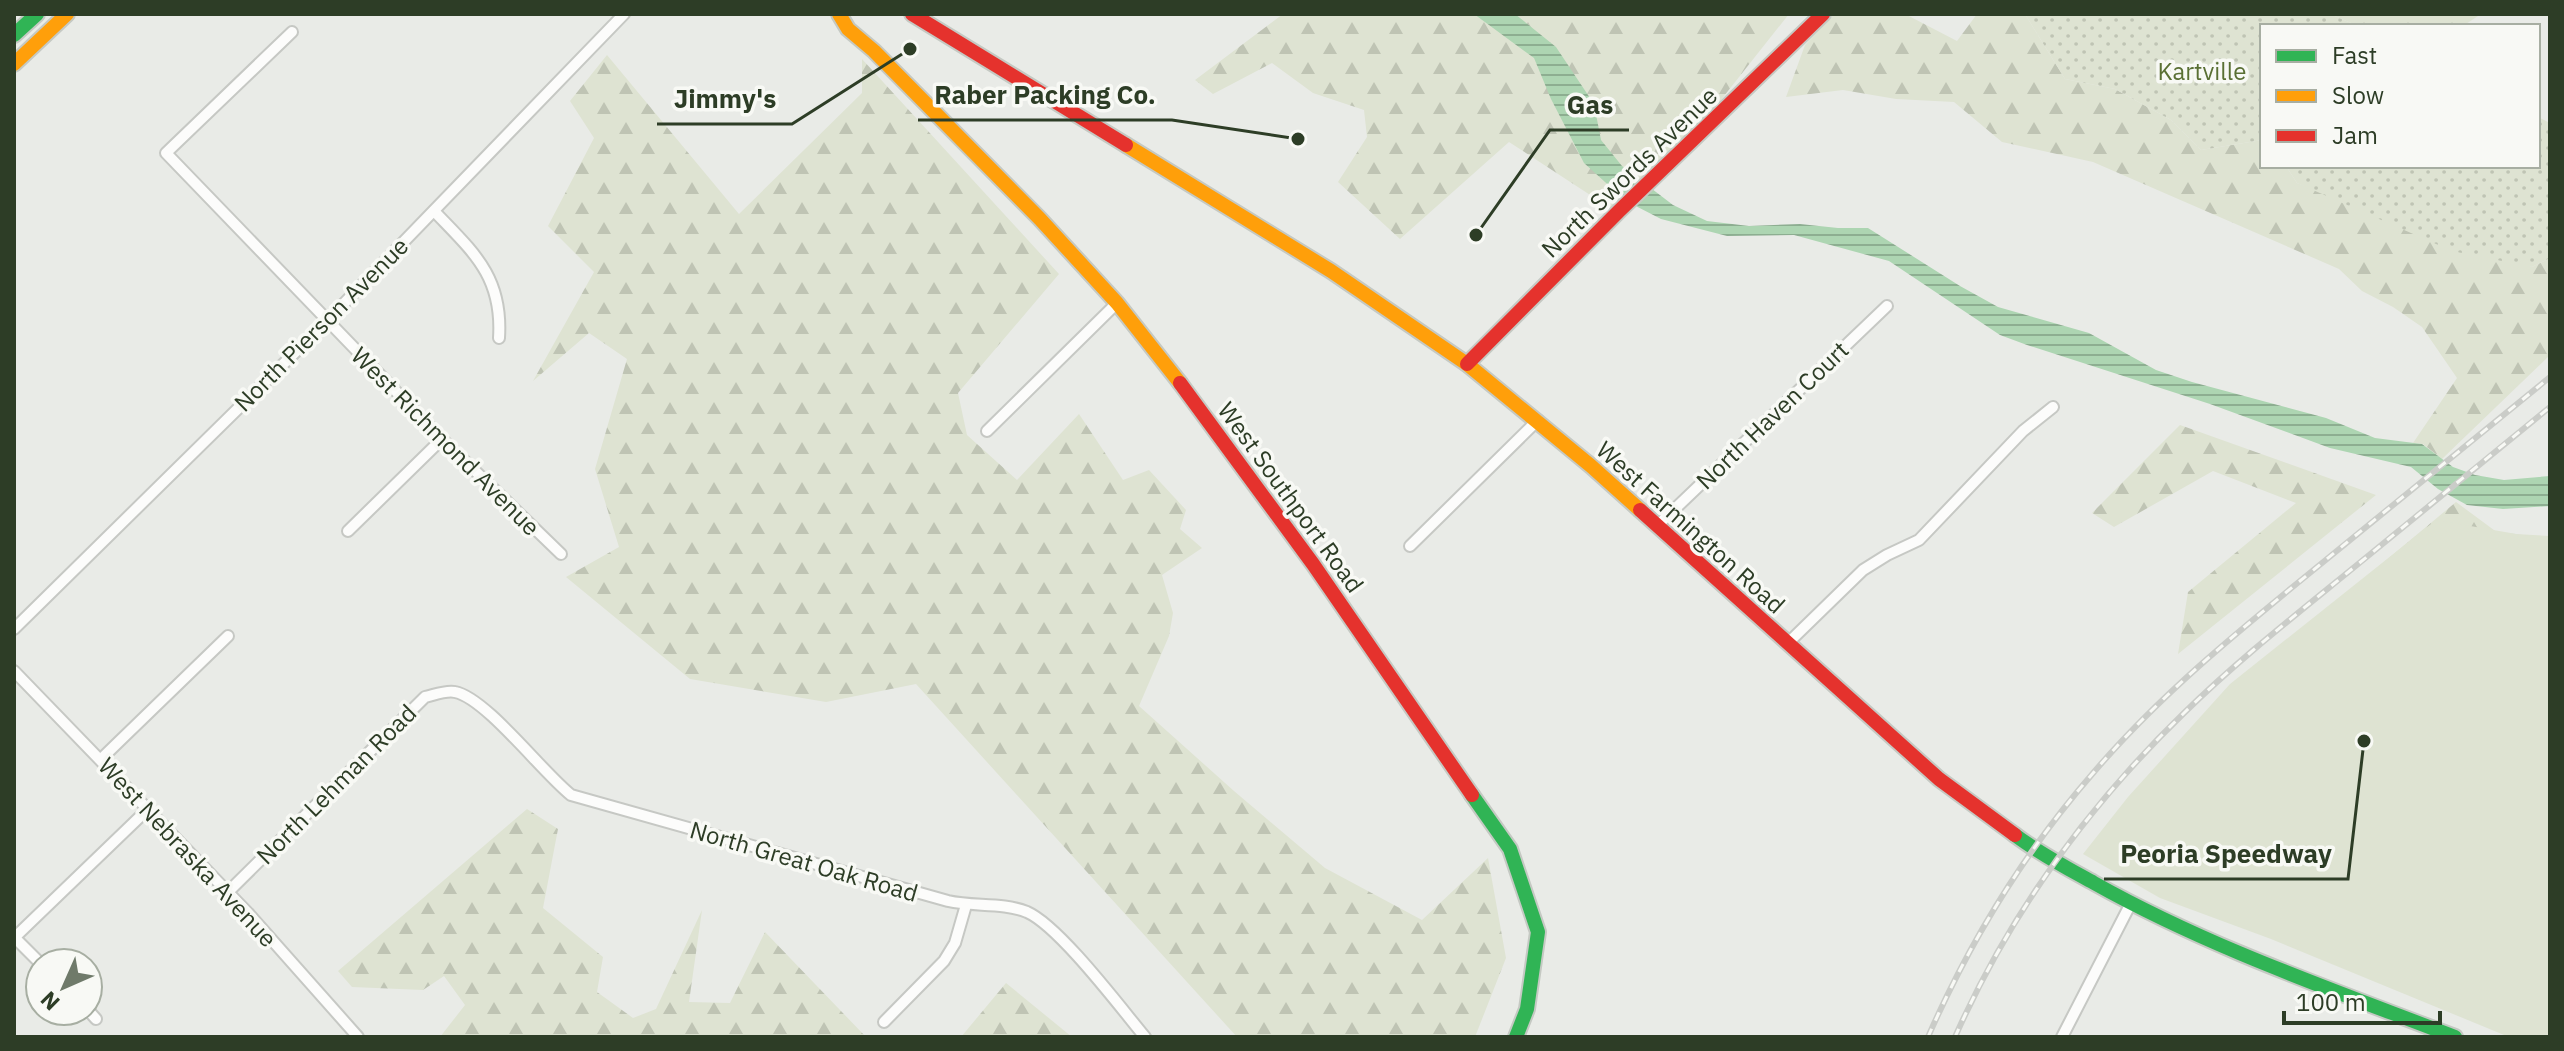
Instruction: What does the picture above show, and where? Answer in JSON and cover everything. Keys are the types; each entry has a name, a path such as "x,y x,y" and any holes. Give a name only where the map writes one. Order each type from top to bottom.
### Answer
{"main road":[{"path":"14,35 37,14"},
{"path":"14,64 67,14"},
{"name":"West Southport Road","path":"839,14 848,29 874,51 1040,219 1117,303 1313,564 1510,849 1538,932 1527,1009 1516,1037"},
{"name":"West Southport Road","path":"853,14 857,28 874,51"},
{"name":"West Farmington Road","path":"912,14 1331,271 1467,364 1538,420 1658,525 1960,796 2033,849 2130,905 2301,978 2455,1037"},
{"name":"North Swords Avenue","path":"1467,364 1619,211 1823,14"}],"street":[{"name":"North Pierson Avenue","path":"14,629 327,321 624,14"},
{"name":"West Richmond Avenue","path":"292,32 166,153 442,439 561,554"},
{"path":"434,211 475,254 493,285 501,313 499,338"},
{"path":"987,431 1117,303"},
{"name":"North Haven Court","path":"1658,525 1887,306"},
{"path":"1788,643 1863,570 1919,540 2023,431 2053,407"},
{"path":"1410,546 1538,420"},
{"path":"348,531 442,439"},
{"path":"101,759 228,636"},
{"name":"West Nebraska Avenue","path":"14,671 228,892 358,1037"},
{"name":"North Lehman Road","path":"228,892 425,697 453,691"},
{"name":"North Great Oak Road","path":"453,691 473,699 571,795 966,905 1006,906 1028,913 1052,928 1145,1037"},
{"path":"14,937 148,809"},
{"path":"884,1022 944,961 955,943 966,905"},
{"path":"2062,1037 2130,905"}],"green space":[{"path":"1283,14 1789,14 1709,115 1610,208 1509,142 1400,239 1338,182 1367,137 1364,110 1313,93 1272,63 1213,94 1195,80"},
{"path":"1834,14 1905,14 1957,41 1977,14 2025,14 2065,79 2115,89 2171,120 2201,150 2260,140 2260,168 2287,168 2297,183 2532,267 2550,258 2550,355 2442,459 2423,444 2413,443 2457,378 2422,327 2362,291 2339,269 2093,162 2002,142 1954,102 1896,99 1843,90 1786,97 1805,45"},
{"name":"Kartville","path":"2025,14 2330,14 2353,24 2260,24 2260,140 2201,150 2171,120 2115,89 2065,79"},
{"path":"2330,14 2481,14 2466,24 2353,24"},
{"path":"607,55 739,214 862,93 862,59 1059,274 958,393 967,435 1017,480 1079,414 1123,480 1149,470 1186,510 1180,529 1202,548 1162,575 1173,613 1169,636 1139,706 1325,868 1422,920 1488,858 1506,958 1475,1037 1237,1037 916,684 826,702 690,679 566,577 619,547 595,469 627,359 589,333 533,381 594,272 548,226 594,138 570,101"},
{"path":"2540,118 2550,123 2550,258 2532,267 2452,251 2297,183 2287,168 2540,168"},
{"path":"2180,425 2376,495 2178,654 2188,592 2296,503 2213,471 2114,527 2092,513"},
{"path":"2456,502 2498,533 2550,536 2550,555 2283,646"},
{"path":"2436,520 2550,540 2550,1037 2509,1037 2271,939 2160,898 2083,854 2128,797 2230,684"},
{"path":"527,809 558,829 543,908 603,957 597,992 633,1018 656,1009 702,910 689,1002 730,1003 765,932 866,1037 440,1037 465,1005 444,976 423,990 352,987 338,971"},
{"path":"1006,983 1072,1037 961,1037"}],"shaded area":[{"path":"1474,14 1515,14 1556,47 1594,104 1601,140 1622,166 1673,205 1707,221 1749,226 1800,224 1868,228 1998,307 2089,333 2156,370 2326,418 2375,438 2422,444 2453,467 2475,475 2504,480 2550,476 2550,506 2503,509 2467,505 2438,489 2411,467 2330,448 2210,404 2000,335 1889,261 1794,235 1727,236 1661,219 1626,201 1584,163 1534,58"}],"railway":[{"path":"1928,1037 1962,966 2022,865 2069,802 2119,744 2226,642 2550,377"},
{"path":"1955,1037 1976,992 2026,905 2084,824 2149,749 2249,654 2550,407"}],"traffic: fast":[{"path":"14,35 37,14"},
{"path":"1472,795 1510,849 1538,932 1527,1009 1516,1037"},
{"path":"2015,835 2074,872 2181,927 2455,1037"}],"traffic: slow":[{"path":"14,64 67,14"},
{"path":"839,14 848,29 874,51 1040,219 1117,303 1180,383"},
{"path":"1126,145 1331,271 1467,364 1640,510"}],"traffic: jam":[{"path":"912,14 1126,145"},
{"path":"1467,364 1619,211 1823,14"},
{"path":"1180,383 1313,564 1472,795"},
{"path":"1640,510 1939,779 2015,835"}],"place":[{"name":"Jimmy's","path":"910,49"},
{"name":"Raber Packing Co.","path":"1298,139"},
{"name":"Gas","path":"1476,235"},
{"name":"Peoria Speedway","path":"2364,741"}]}
